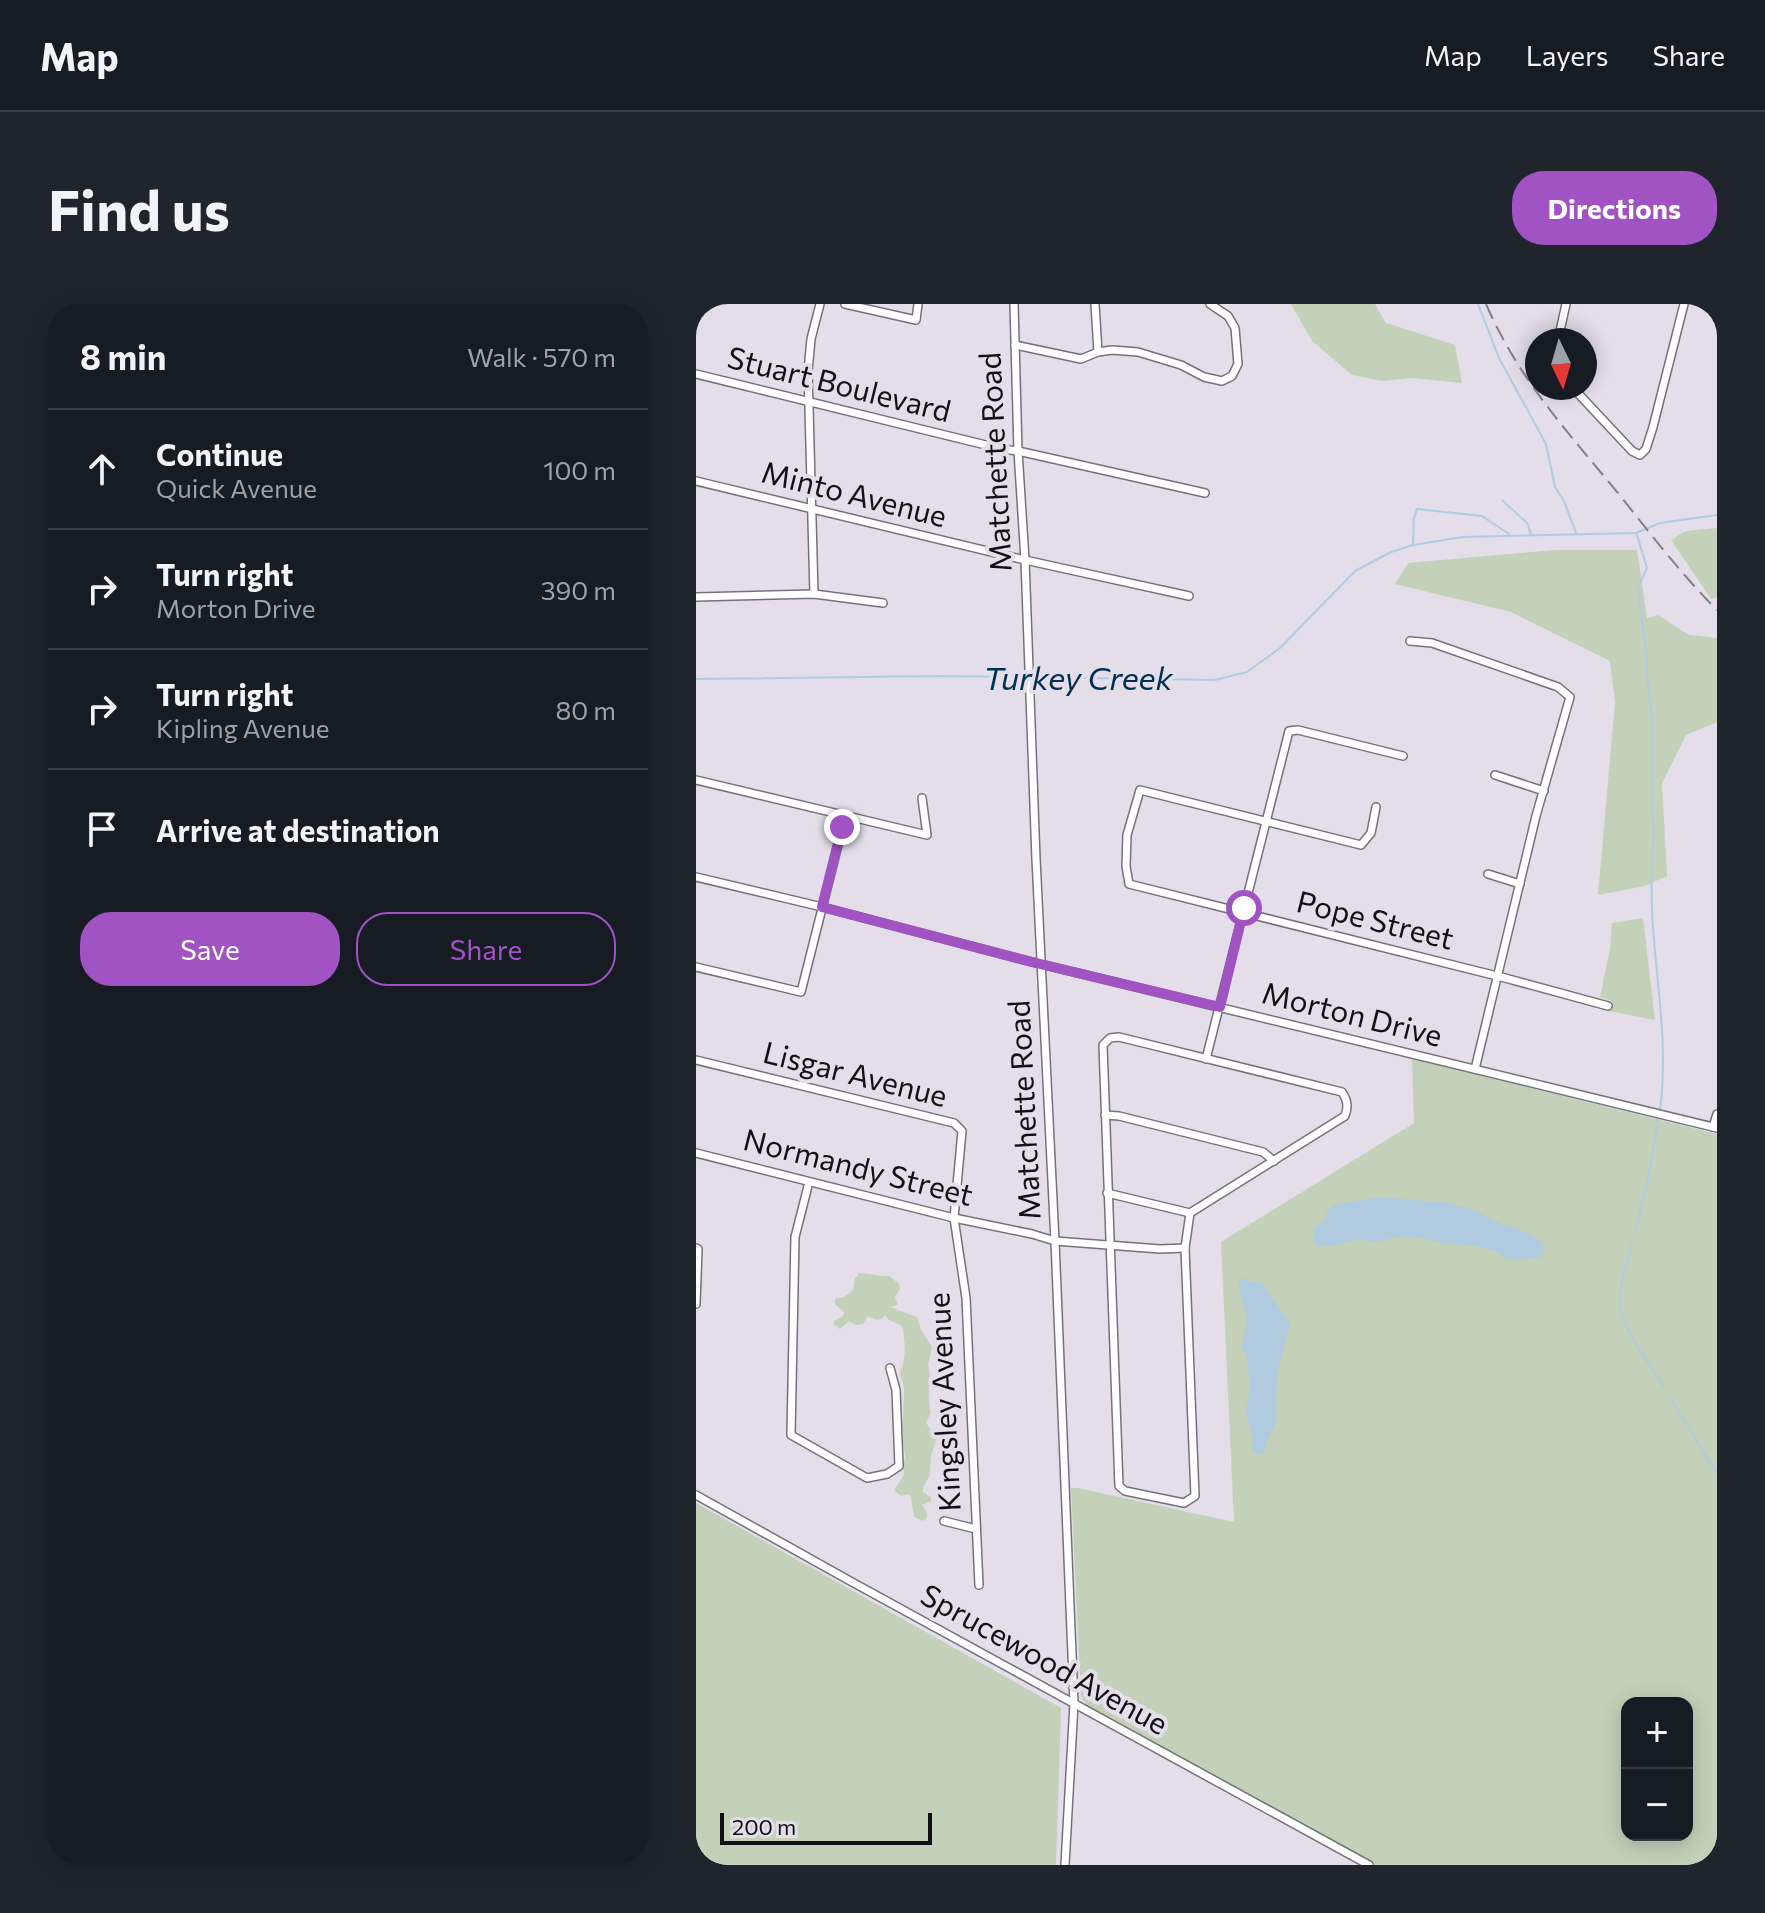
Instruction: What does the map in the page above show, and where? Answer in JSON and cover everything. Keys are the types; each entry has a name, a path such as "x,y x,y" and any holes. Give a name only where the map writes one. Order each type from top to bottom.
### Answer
{"street":[{"path":"814,594 808,371 811,339 820,304"},
{"path":"845,304 916,320 918,304"},
{"name":"Matchette Road","path":"1014,304 1074,1703 1065,1865"},
{"path":"1095,304 1098,352"},
{"path":"1015,345 1081,359 1112,350 1138,352 1222,381 1232,376 1238,364 1235,328 1228,316 1210,304"},
{"path":"1561,328 1566,304"},
{"path":"1584,400 1632,451 1640,455 1646,449 1653,427 1684,304"},
{"name":"Stuart Boulevard","path":"696,374 1002,449 1205,493"},
{"name":"Minto Avenue","path":"696,481 1189,596"},
{"path":"696,597 814,594 883,603"},
{"path":"1410,641 1432,643 1558,687 1570,697 1536,816 1475,1069"},
{"path":"1206,1059 1289,731 1298,730 1403,756"},
{"path":"1495,775 1544,791"},
{"path":"696,780 927,835 922,798"},
{"name":"Pope Street","path":"1265,822 1140,790 1127,835 1129,884 1608,1006"},
{"path":"1265,822 1361,845 1371,833 1376,807"},
{"path":"696,967 801,992 845,817"},
{"path":"1488,874 1520,884"},
{"name":"Morton Drive","path":"696,877 1715,1128"},
{"path":"1107,1193 1190,1213 1345,1116 1347,1099 1342,1092 1119,1037 1110,1038 1103,1045 1107,1193 1119,1486 1125,1491 1184,1503 1195,1496 1185,1248 1190,1213"},
{"name":"Lisgar Avenue","path":"696,1060 954,1123 962,1131 954,1218"},
{"path":"1715,1128 1717,1114"},
{"path":"1105,1115 1263,1152 1274,1161"},
{"name":"Normandy Street","path":"696,1153 1055,1241 1185,1248"},
{"path":"809,1182 795,1237 791,1435 867,1478 887,1474 899,1466 896,1390 890,1368"},
{"name":"Kingsley Avenue","path":"954,1218 966,1298 979,1585"},
{"path":"696,1248 696,1304"},
{"name":"Sprucewood Avenue","path":"696,1495 1369,1865"},
{"path":"944,1521 976,1529"}],"green space":[{"path":"1291,304 1375,304 1386,323 1455,345 1462,383 1412,378 1382,381 1352,375 1312,341"},
{"path":"1717,528 1717,597 1711,599 1671,540 1686,531"},
{"path":"1554,550 1637,550 1647,618 1658,615 1689,635 1717,638 1717,722 1686,735 1662,783 1667,876 1645,886 1598,895 1615,702 1610,661 1511,612 1395,584 1408,563"},
{"path":"1643,918 1655,1020 1609,1011 1610,1000 1600,997 1612,923"},
{"path":"1412,1059 1717,1134 1717,1865 1374,1865 1088,1708 1081,1696 1071,1488 1234,1522 1221,1242 1414,1123"},
{"path":"859,1273 889,1276 898,1283 900,1289 895,1297 898,1305 890,1307 917,1317 932,1347 928,1365 931,1413 926,1422 937,1437 931,1456 930,1475 923,1487 923,1492 931,1497 931,1501 922,1505 927,1513 923,1521 914,1517 910,1494 901,1496 894,1490 904,1475 906,1458 904,1389 900,1372 905,1343 902,1326 885,1315 877,1320 868,1316 863,1324 855,1325 849,1321 840,1329 834,1325 834,1321 844,1312 835,1304 835,1299 853,1290"},
{"path":"696,1503 1061,1708 1056,1865 696,1865"}],"water":[{"path":"1379,1197 1450,1203 1474,1210 1533,1235 1543,1243 1544,1253 1538,1258 1509,1260 1486,1248 1412,1237 1374,1242 1358,1240 1331,1246 1315,1244 1313,1230 1334,1205"},
{"path":"1240,1278 1264,1285 1290,1324 1277,1373 1276,1422 1264,1453 1255,1454 1245,1409 1249,1385 1247,1359 1242,1347 1246,1319 1239,1293"}],"waterway":[{"path":"1478,304 1499,358 1546,444 1555,487 1576,533"},
{"path":"1502,500 1528,524 1531,535"},
{"name":"Turkey Creek","path":"1413,544 1417,509 1482,516 1509,534"},
{"name":"Turkey Creek","path":"1033,677 1215,680 1247,672 1280,648 1355,571 1391,552 1463,537 1636,533 1660,523 1717,515"},
{"path":"1637,535 1647,568 1638,588 1652,718 1652,861"},
{"name":"Turkey Creek","path":"696,679 1027,677"},
{"path":"1652,868 1653,928 1663,1049 1660,1110"},
{"path":"1635,1232 1659,1116"},
{"path":"1632,1244 1621,1290 1622,1315 1632,1337 1665,1389"},
{"path":"1671,1399 1716,1472"}],"railway":[{"path":"1486,304 1514,358 1547,406 1668,556 1717,610"}],"route":[{"path":"842,827 822,907 1220,1007 1244,908"}]}
